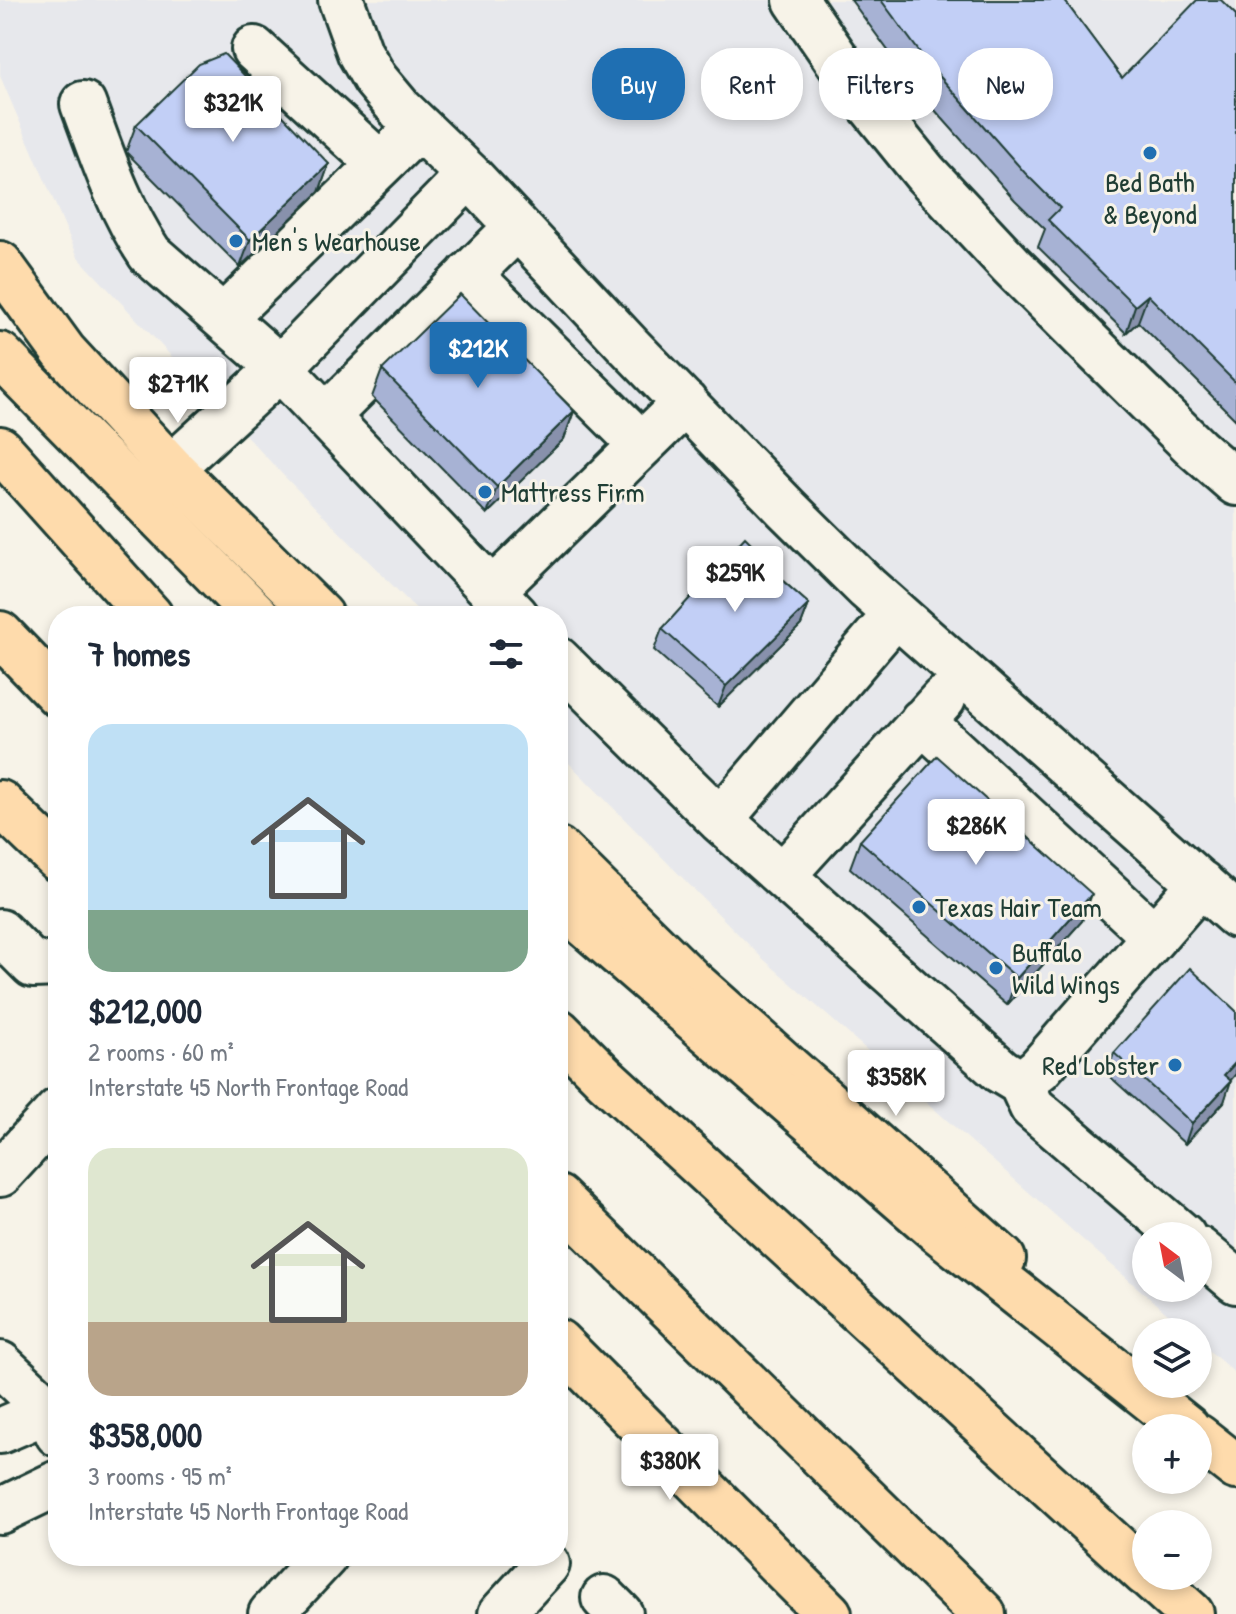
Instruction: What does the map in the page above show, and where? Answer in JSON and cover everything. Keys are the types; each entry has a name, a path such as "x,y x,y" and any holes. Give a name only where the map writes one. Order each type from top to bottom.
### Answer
{"main road":[{"path":"0,264 64,352 171,468 311,606"},
{"path":"0,355 247,606"},
{"path":"0,449 141,606"},
{"path":"0,634 48,684"},
{"path":"0,803 48,849"},
{"path":"568,860 692,982 1177,1414"},
{"path":"568,910 937,1230 1169,1414"},
{"path":"568,1041 1132,1561"},
{"path":"568,1208 983,1614"},
{"path":"568,1352 829,1614"},
{"path":"1212,1446 1236,1466"},
{"path":"851,1484 1010,1614"},
{"path":"1164,1590 1191,1614"}],"lane":[{"path":"341,0 360,53 375,79 400,109 469,175 809,531 896,614 1236,915"},
{"path":"796,0 857,89 925,173 1092,346 1236,483"},
{"path":"254,49 380,164"},
{"path":"83,104 121,205 150,254 280,368 504,604 642,445 685,403"},
{"path":"223,318 419,127"},
{"path":"171,468 280,368 469,175"},
{"path":"326,417 517,227"},
{"path":"469,274 642,445"},
{"path":"720,820 896,614"},
{"path":"568,670 720,820 1001,1071 1021,1083 1032,1107 1167,1222"},
{"path":"783,875 964,675"},
{"path":"922,721 1154,936"},
{"path":"1021,1083 1039,1069 1201,883"},
{"path":"6,949 33,965 48,964"},
{"path":"0,1174 48,1122"},
{"path":"1212,1261 1236,1281"},
{"path":"0,1364 48,1410"},
{"path":"0,1431 48,1419"},
{"path":"0,1511 48,1488"},
{"path":"271,1614 316,1566"},
{"path":"501,1614 545,1566"}],"shaded area":[{"path":"0,0 1236,0 1236,1374 1212,1353 1212,1318 1172,1318 1154,1302 1212,1302 1212,1222 1132,1222 1132,1283 761,957 568,762 568,606 413,606 283,475 78,257 0,76"}],"building":[{"path":"881,0 1064,0 1122,78 1197,0 1221,0 1236,15 1236,383 1148,295 1135,306 1048,220 1060,208 978,120 1053,120 1053,48 958,48 958,97 942,79 942,48 917,48"},
{"path":"224,54 329,164 250,240 136,125 199,64"},
{"path":"460,294 574,411 497,487 382,370"},
{"path":"745,537 765,557 761,562 809,604 726,686 662,629"},
{"path":"937,756 1092,894 1017,978 860,841"},
{"name":"Red Lobster","path":"1190,968 1236,1011 1236,1062 1224,1075 1231,1081 1192,1123 1114,1053"}],"place":[{"name":"Bed Bath & Beyond","path":"1150,153"},
{"name":"Men's Wearhouse","path":"236,241"},
{"name":"Mattress Firm","path":"485,492"},
{"name":"Texas Hair Team","path":"919,907"},
{"name":"Buffalo Wild Wings","path":"996,968"},
{"name":"Red Lobster","path":"1175,1065"}]}
